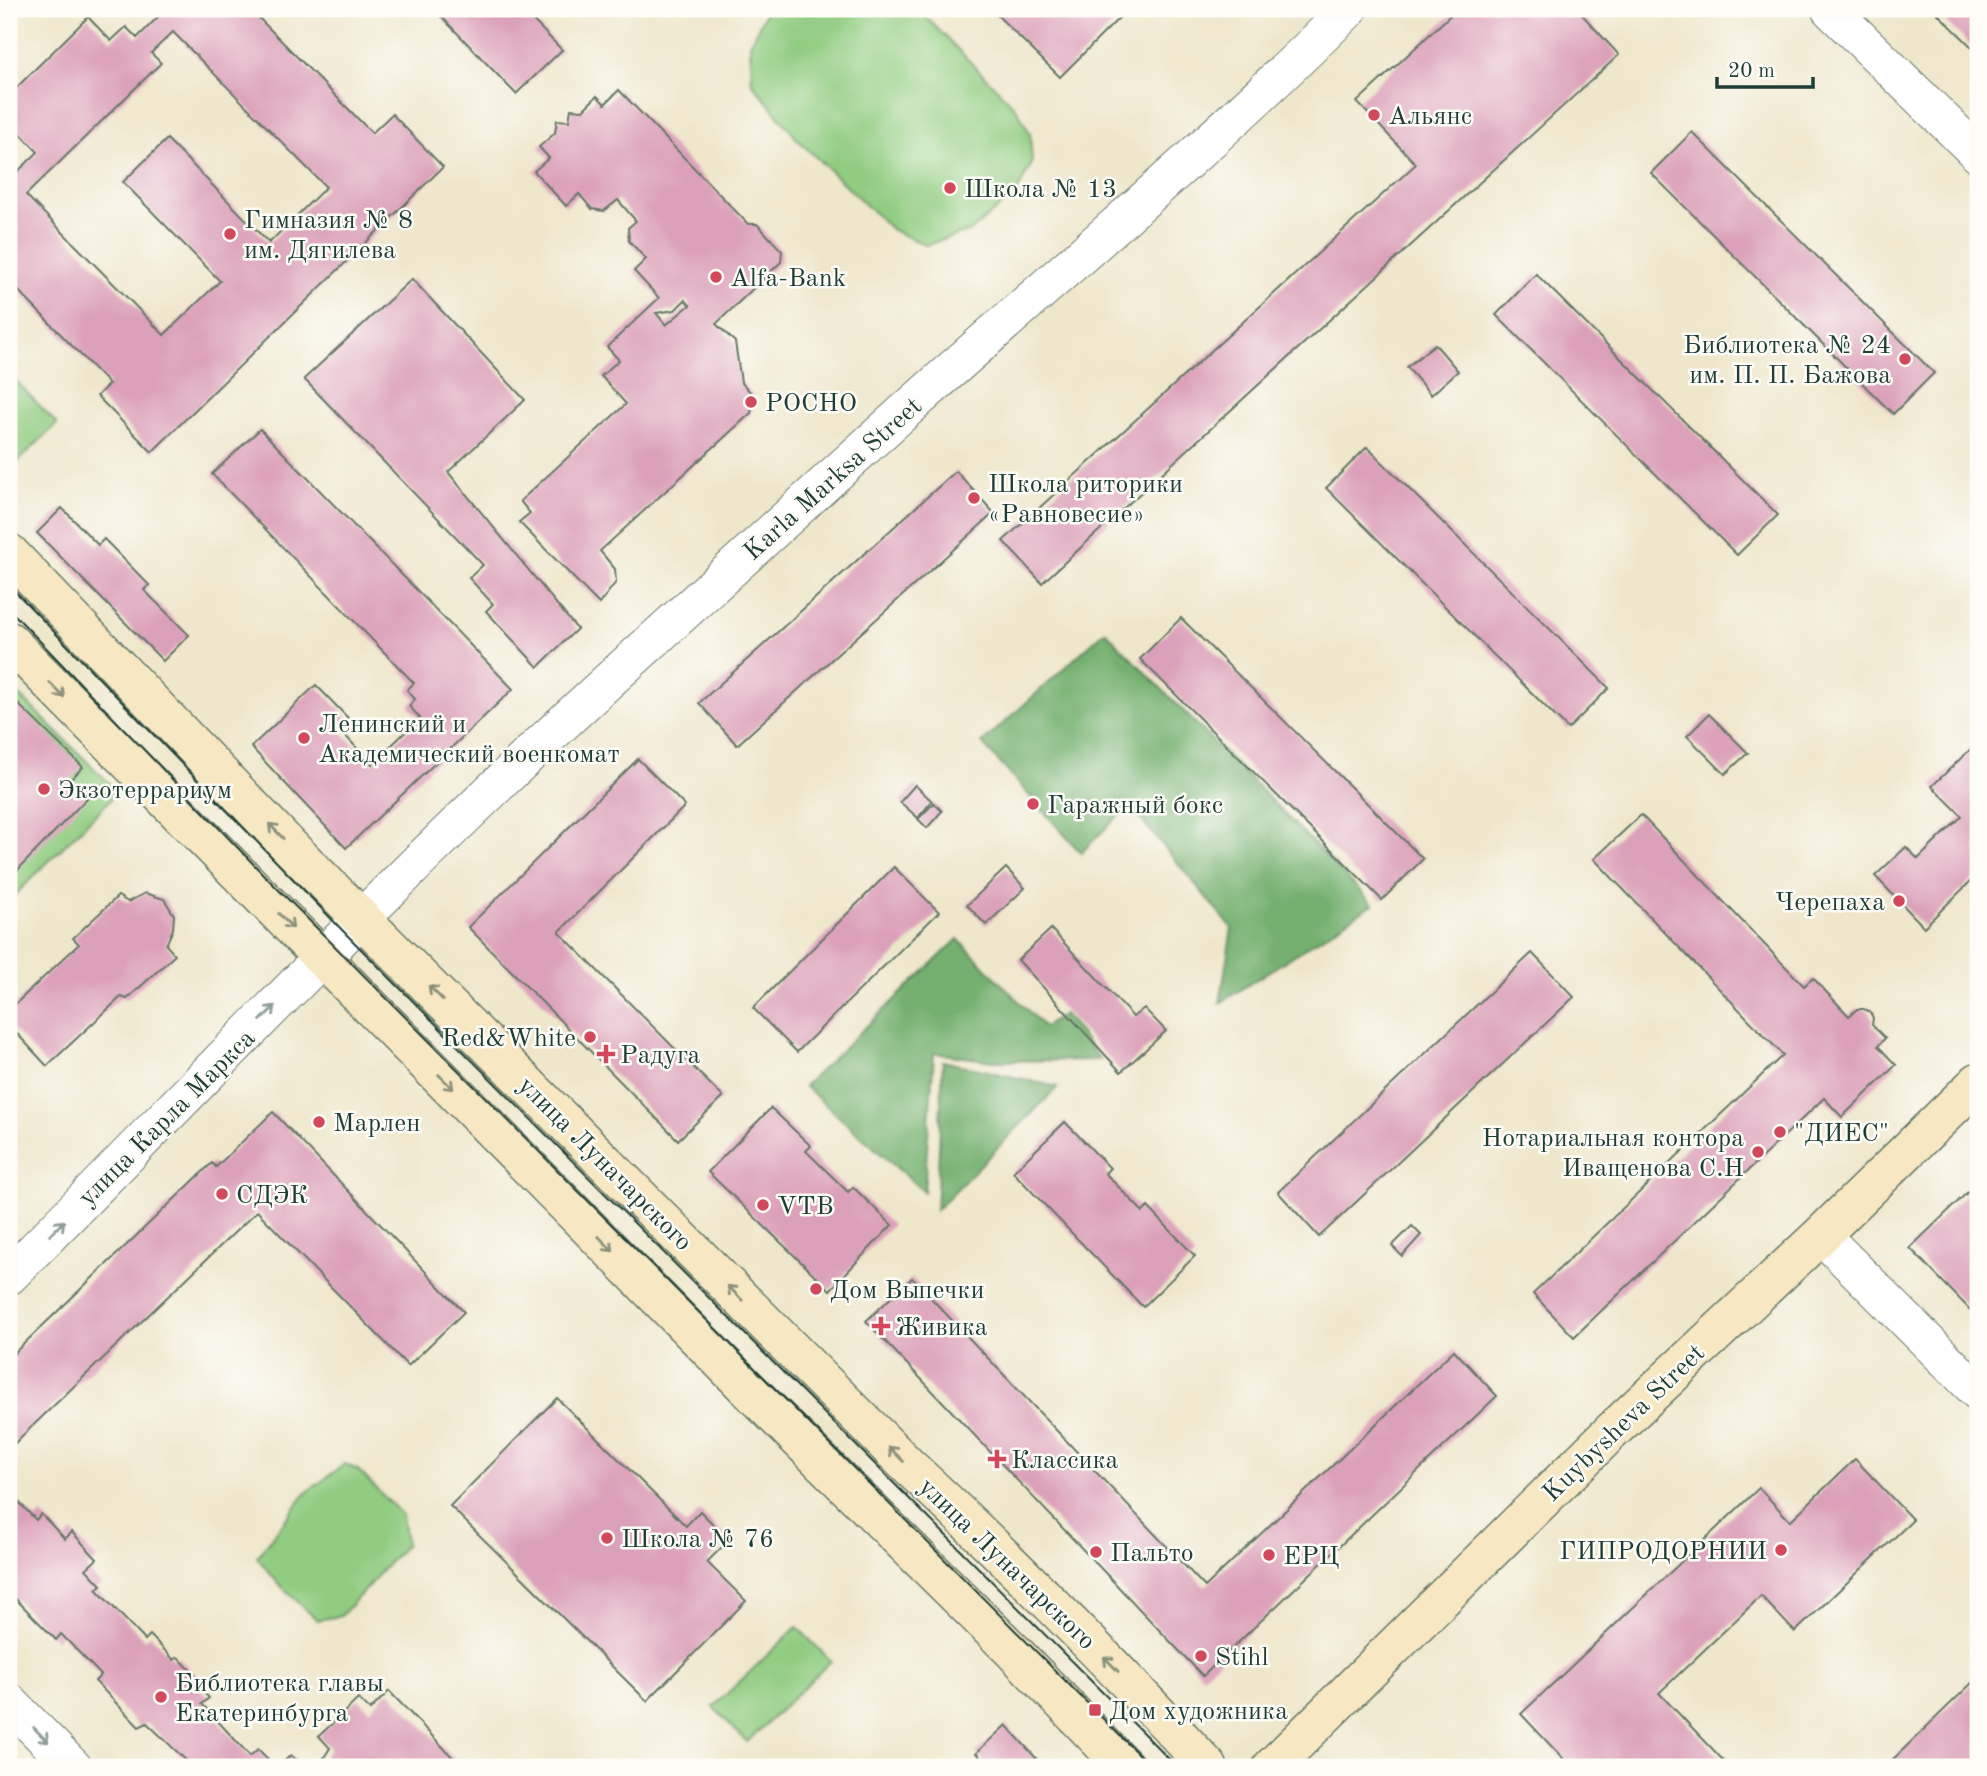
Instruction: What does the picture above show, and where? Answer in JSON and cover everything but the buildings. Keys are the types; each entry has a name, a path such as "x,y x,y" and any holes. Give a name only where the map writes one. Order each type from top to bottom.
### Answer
{"main road":[{"name":"улица Луначарского","path":"9,553 362,920 906,1464 974,1526 1051,1603 1208,1767"},
{"path":"9,641 762,1403 1014,1652 1125,1767"},
{"name":"Kuybysheva Street","path":"1272,1767 1613,1430 1821,1235 1978,1082"}],"street":[{"name":"Karla Marksa Street","path":"324,958 627,664 924,394 1286,73 1349,9"},
{"path":"1830,9 1978,154"},
{"name":"улица Карла Маркса","path":"9,1276 324,958"},
{"path":"1821,1235 1978,1392"},
{"path":"9,1702 73,1767"}],"green space":[{"path":"767,9 918,9 1017,109 1030,134 1032,163 1017,192 971,231 926,245 892,230 798,140 752,83 750,44"},
{"path":"9,374 57,424 9,470"},
{"path":"1105,631 1373,904 1220,1003 1232,928 1129,805 1081,853 982,743"},
{"name":"Экзотеррариум","path":"9,685 118,792 9,901"},
{"path":"958,939 1044,1027 1064,1014 1101,1060 993,1061 934,1053 924,1192 804,1086"},
{"path":"943,1061 1058,1087 936,1210"},
{"path":"345,1464 358,1470 402,1515 406,1544 341,1616 317,1620 277,1582 257,1557 306,1493"},
{"path":"797,1627 831,1661 747,1742 713,1707"}],"tram line":[{"path":"9,585 347,935 1177,1767"},
{"path":"9,609 263,874 1151,1767"}],"place":[{"name":"Альянс","path":"1374,115"},
{"name":"Школа № 13","path":"950,188"},
{"name":"Гимназия № 8 им. Дягилева","path":"230,234"},
{"name":"Alfa-Bank","path":"716,277"},
{"name":"Библиотека № 24 им. П. П. Бажова","path":"1905,359"},
{"name":"РОСНО","path":"751,402"},
{"name":"Школа риторики «Равновесие»","path":"974,498"},
{"name":"Ленинский и Академический военкомат","path":"304,738"},
{"name":"Экзотеррариум","path":"44,789"},
{"name":"Гаражный бокс","path":"1033,804"},
{"name":"Черепаха","path":"1899,901"},
{"name":"Red&White","path":"590,1037"},
{"name":"Радуга","path":"606,1054"},
{"name":"Марлен","path":"319,1122"},
{"name":"\"ДИЕС\"","path":"1780,1132"},
{"name":"Нотариальная контора Иващенова С.Н","path":"1758,1152"},
{"name":"СДЭК","path":"222,1194"},
{"name":"VTB","path":"763,1205"},
{"name":"Дом Выпечки","path":"816,1289"},
{"name":"Живика","path":"881,1326"},
{"name":"Классика","path":"997,1459"},
{"name":"Школа № 76","path":"607,1538"},
{"name":"ГИПРОДОРНИИ","path":"1781,1550"},
{"name":"Пальто","path":"1096,1552"},
{"name":"ЕРЦ","path":"1269,1555"},
{"name":"Stihl","path":"1201,1656"},
{"name":"Библиотека главы Екатеринбурга","path":"161,1697"},
{"name":"Дом художника","path":"1095,1710"}]}
